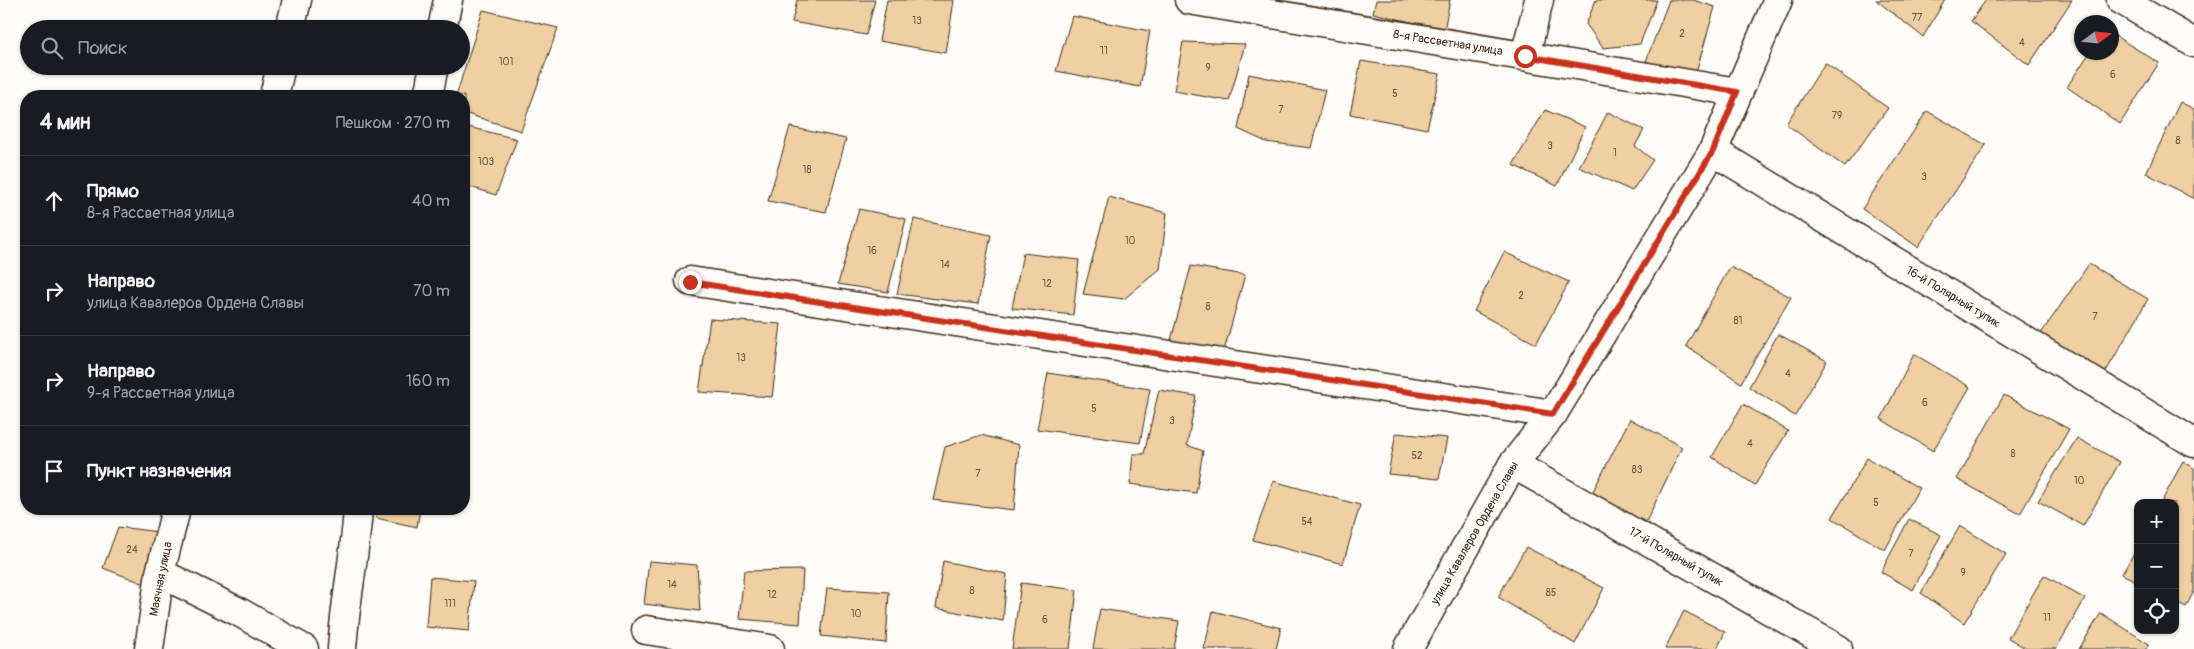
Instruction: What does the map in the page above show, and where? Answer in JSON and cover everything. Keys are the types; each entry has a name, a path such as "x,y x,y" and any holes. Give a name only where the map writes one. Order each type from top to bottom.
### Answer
{"street":[{"path":"292,20 296,0"},
{"path":"444,20 448,0"},
{"name":"8-я Рассветная улица","path":"1189,0 1737,92"},
{"path":"1525,56 1539,0"},
{"name":"улица Кавалеров Ордена Славы","path":"1408,649 1514,464 1553,414 1713,151 1778,0"},
{"path":"2121,0 2194,43"},
{"path":"275,90 279,75"},
{"path":"429,90 432,75"},
{"name":"16-й Полярный тупик","path":"1713,151 2194,443"},
{"path":"690,282 1553,414"},
{"name":"17-й Полярный тупик","path":"1514,464 1838,649"},
{"name":"Маячная улица","path":"148,649 160,573 174,515"},
{"path":"342,649 358,515"},
{"path":"160,573 239,612 304,649"},
{"path":"646,630 770,649"}],"building":[{"path":"797,0 875,0 866,35 792,22"},
{"path":"887,0 954,0 946,53 879,41"},
{"path":"1376,0 1450,0 1444,30 1373,13"},
{"path":"1596,0 1657,0 1640,44 1603,48 1586,24"},
{"path":"1669,0 1693,0 1715,7 1694,79 1646,61"},
{"path":"1876,0 1945,0 1923,37"},
{"path":"1986,0 2072,0 2029,65 1971,21"},
{"path":"483,10 558,28 521,131 470,115 470,90 458,90 463,75 470,75 470,51"},
{"path":"1072,16 1150,31 1140,87 1056,71"},
{"path":"2119,38 2159,63 2120,124 2067,87 2085,60 2119,60"},
{"path":"1183,42 1245,44 1229,101 1174,91"},
{"path":"1361,61 1440,74 1427,129 1350,114"},
{"path":"1825,63 1888,108 1845,167 1786,124"},
{"path":"1249,74 1325,90 1311,148 1266,142 1238,129"},
{"path":"2180,102 2194,109 2194,199 2146,173"},
{"path":"1545,110 1585,127 1557,186 1513,165"},
{"path":"1927,111 1986,145 1918,247 1862,209"},
{"path":"1608,112 1644,130 1635,146 1653,160 1632,191 1579,167"},
{"path":"470,127 517,139 496,195 470,187"},
{"path":"790,127 846,139 826,212 768,201"},
{"path":"1109,197 1167,213 1160,269 1124,299 1083,294"},
{"path":"859,209 906,219 888,292 838,284"},
{"path":"914,219 991,235 978,304 897,294"},
{"path":"1504,252 1569,282 1536,344 1474,311"},
{"path":"1023,253 1079,260 1073,315 1012,308"},
{"path":"2089,264 2148,299 2104,375 2040,335"},
{"path":"1191,266 1245,275 1224,351 1171,340"},
{"path":"1730,267 1791,297 1741,383 1686,346"},
{"path":"710,319 781,324 772,397 699,392"},
{"path":"1778,334 1827,361 1795,416 1749,387"},
{"path":"1914,354 1970,387 1933,451 1881,419"},
{"path":"1048,373 1150,389 1140,443 1037,429"},
{"path":"1159,390 1196,396 1187,445 1203,451 1196,493 1130,484 1133,454 1144,454"},
{"path":"2004,395 2069,429 2020,514 1957,479"},
{"path":"1743,404 1788,431 1755,485 1712,457"},
{"path":"1630,419 1682,447 1645,524 1592,493"},
{"path":"1396,433 1447,438 1439,479 1388,474"},
{"path":"981,435 1019,445 1014,510 933,500 945,447"},
{"path":"2077,438 2120,462 2083,526 2038,501"},
{"path":"1867,458 1919,488 1885,550 1832,518"},
{"path":"2183,461 2194,468 2194,591 2186,607 2179,603 2179,499 2163,499"},
{"path":"1273,481 1360,505 1343,564 1253,540"},
{"path":"376,515 419,515 417,527 376,518"},
{"path":"1909,519 1941,535 1913,590 1881,572"},
{"path":"1960,526 2006,554 1964,623 1921,593"},
{"path":"118,527 159,532 145,584 103,568"},
{"path":"1526,547 1604,588 1575,644 1498,597"},
{"path":"2134,553 2134,580 2122,574"},
{"path":"649,561 697,565 700,611 644,604"},
{"path":"943,561 1007,574 1003,621 936,608"},
{"path":"803,570 800,624 739,619 744,571"},
{"path":"2044,575 2085,599 2056,649 2027,649 2008,638"},
{"path":"430,577 474,581 469,631 426,627"},
{"path":"1021,583 1077,590 1070,649 1012,649"},
{"path":"827,588 889,592 886,643 821,636"},
{"path":"1100,609 1179,621 1174,649 1093,649"},
{"path":"1213,611 1281,628 1276,649 1204,649"},
{"path":"1684,611 1725,632 1717,649 1665,649"},
{"path":"2101,613 2149,644 2146,649 2079,649"}],"route":[{"path":"690,282 1553,414 1713,151 1737,92 1525,56"}]}
